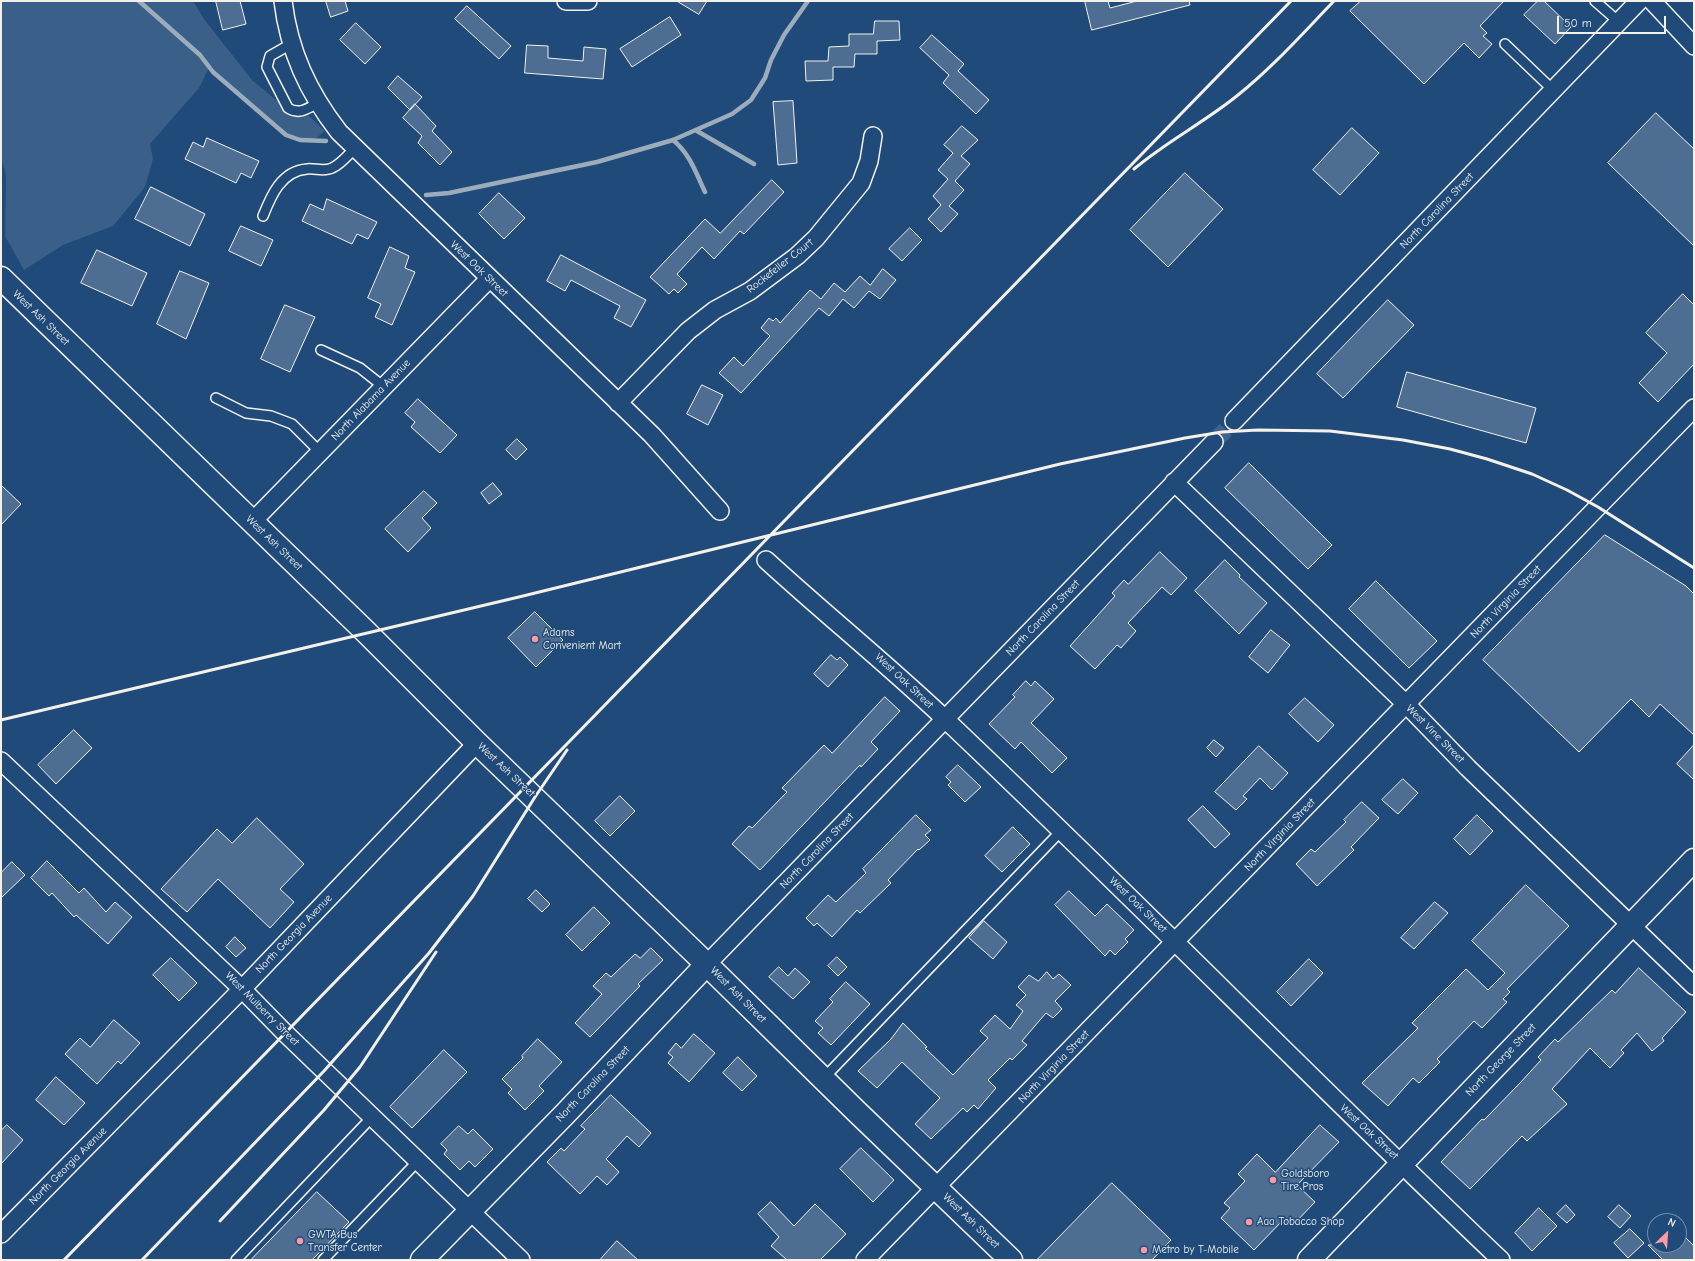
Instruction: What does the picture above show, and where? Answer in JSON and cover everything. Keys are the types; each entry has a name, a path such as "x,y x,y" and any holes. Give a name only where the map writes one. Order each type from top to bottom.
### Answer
{"main road":[{"name":"West Ash Street","path":"1,278 366,632 477,743 707,964 823,1079 1011,1260"},
{"name":"North George Street","path":"1309,1260 1401,1162 1632,926 1694,860"},
{"name":"North Carolina Street","path":"422,1260 565,1114 707,964"}],"street":[{"name":"West Oak Street","path":"283,1 291,44 307,85 339,132 489,279 652,435 720,511"},
{"path":"566,1 588,1"},
{"name":"North Carolina Street","path":"1234,421 1639,1"},
{"path":"1652,1 1694,46"},
{"name":"Rockefeller Court","path":"618,403 688,331 715,310 750,291 798,256 816,238 861,183 869,161 873,136"},
{"name":"North Alabama Avenue","path":"252,522 489,279"},
{"name":"North Virginia Street","path":"865,1260 1694,408"},
{"name":"North Carolina Street","path":"707,964 1214,442"},
{"name":"West Vine Street","path":"1174,482 1406,704 1468,768 1694,986"},
{"name":"West Oak Street","path":"766,560 945,719 1176,942 1332,1097 1501,1260"},
{"name":"North Georgia Avenue","path":"3,1227 242,989 477,743"},
{"name":"West Mulberry Street","path":"4,770 242,989 285,1033 521,1260"}],"lane":[{"path":"1595,1 1619,22"},
{"path":"291,44 270,56 267,67 288,108 297,112 302,112 318,103"},
{"path":"1505,44 1553,90"},
{"path":"262,216 273,192 290,174 299,170 326,170 332,168 355,148"},
{"path":"321,350 360,368 384,387"},
{"path":"216,398 246,413 270,416 292,424 320,452"},
{"path":"823,1079 1061,831"},
{"path":"236,1260 372,1117"},
{"path":"323,1260 418,1161"}],"shaded area":[{"path":"1,1 193,1 204,19 252,80 293,114 306,113 325,131 314,140 300,140 286,135 209,68 199,88 150,144 153,159 145,187 113,226 63,245 24,270 5,236 6,175 1,157"}],"building":[{"path":"216,1 240,1 246,24 223,30"},
{"path":"326,1 345,1 348,11 331,17"},
{"path":"677,1 707,1 699,14"},
{"path":"1085,1 1108,1 1110,8 1137,1 1189,1 1190,5 1092,30"},
{"path":"1361,1 1504,1 1480,26 1487,33 1483,36 1492,44 1479,58 1464,43 1424,84 1350,11"},
{"path":"1538,1 1544,1 1571,27 1555,44 1524,15"},
{"path":"467,6 511,46 499,59 455,19"},
{"path":"670,17 681,35 632,67 620,49"},
{"path":"875,21 899,21 900,40 877,41 877,54 855,54 854,67 833,67 833,80 806,81 805,61 828,61 829,47 849,46 849,34 873,34"},
{"path":"356,23 381,47 365,64 340,40"},
{"path":"932,35 964,64 958,71 989,100 976,114 943,83 949,75 920,48"},
{"path":"527,45 548,46 548,58 583,61 584,47 606,49 603,79 525,73"},
{"path":"398,76 422,97 410,110 388,88"},
{"path":"793,101 797,163 778,165 773,102"},
{"path":"415,104 436,126 432,131 452,152 440,165 418,143 422,136 403,118"},
{"path":"1656,113 1694,149 1694,246 1608,163"},
{"path":"962,126 978,140 961,156 970,164 955,181 964,190 949,206 958,214 941,232 928,219 941,205 933,196 948,179 938,170 953,153 944,145"},
{"path":"1352,128 1379,153 1340,195 1313,170"},
{"path":"207,138 259,161 251,178 241,173 236,183 185,159 193,142 203,147"},
{"path":"1185,173 1223,209 1168,267 1130,230"},
{"path":"772,180 784,192 744,234 740,231 714,259 702,247 677,274 687,284 678,293 674,289 669,294 650,277 705,219 720,233"},
{"path":"151,187 205,214 190,246 135,219"},
{"path":"499,193 525,218 504,239 479,214"},
{"path":"327,199 377,222 368,239 357,234 352,244 302,221 310,204 323,210"},
{"path":"241,226 273,240 261,266 229,251"},
{"path":"910,228 922,240 902,261 889,249"},
{"path":"390,247 409,256 405,268 415,272 392,325 375,317 381,304 368,298"},
{"path":"97,250 147,273 132,306 81,283"},
{"path":"561,255 646,300 631,327 614,318 620,306 571,280 565,291 547,281"},
{"path":"883,269 896,280 880,299 869,291 854,308 843,299 829,316 819,308 741,393 719,373 734,357 743,366 770,336 761,328 769,318 773,321 776,318 780,323 810,290 821,299 834,283 845,292 860,276 870,285"},
{"path":"180,271 209,283 186,339 157,324"},
{"path":"1683,294 1694,305 1694,364 1658,402 1639,383 1667,353 1646,333"},
{"path":"1388,300 1414,325 1343,398 1317,374"},
{"path":"285,305 315,317 290,372 261,359"},
{"path":"1407,372 1536,408 1526,443 1397,407"},
{"path":"702,385 723,395 708,425 687,414"},
{"path":"418,399 457,435 440,453 411,427 415,422 405,413"},
{"path":"517,439 527,449 516,460 506,450"},
{"path":"1249,463 1332,545 1308,569 1225,488"},
{"path":"493,483 502,494 489,504 481,493"},
{"path":"1,485 21,504 1,525"},
{"path":"424,491 437,503 422,518 431,528 408,552 385,529"},
{"path":"1605,535 1686,586 1694,594 1694,735 1660,704 1649,717 1631,699 1579,752 1483,660"},
{"path":"1160,552 1187,578 1171,595 1162,587 1128,623 1136,631 1121,648 1117,645 1095,669 1070,646 1115,596 1112,593 1124,580 1128,584"},
{"path":"1225,560 1240,575 1239,577 1267,603 1239,634 1195,591"},
{"path":"1376,581 1437,641 1409,668 1349,609"},
{"name":"Adams Convenient Mart","path":"535,612 563,640 536,667 508,638"},
{"path":"1271,630 1290,645 1268,673 1249,657"},
{"path":"831,655 837,660 840,657 848,665 828,687 814,674"},
{"path":"1026,681 1031,686 1035,681 1054,699 1031,723 1067,758 1052,773 1021,742 1015,749 989,724 1015,697 1013,695"},
{"path":"885,697 900,711 871,742 878,749 861,767 860,765 760,870 732,844 749,826 752,828 787,792 782,788 824,745 832,753"},
{"path":"1305,698 1334,725 1318,742 1289,714"},
{"path":"74,730 92,748 56,784 38,765"},
{"path":"1214,740 1224,748 1216,757 1207,748"},
{"path":"1694,745 1694,780 1677,764"},
{"path":"1259,746 1288,773 1272,790 1260,778 1243,796 1247,799 1236,810 1215,792"},
{"path":"958,765 981,787 965,802 948,785 951,782 946,777"},
{"path":"1403,779 1418,793 1398,814 1382,800"},
{"path":"620,796 635,811 610,836 595,821"},
{"path":"1362,802 1379,818 1351,847 1354,850 1317,886 1296,864 1311,849 1315,852 1346,822 1344,820"},
{"path":"1203,806 1230,834 1215,848 1188,820"},
{"path":"916,815 931,830 925,835 930,840 919,850 918,849 888,880 891,883 860,913 857,910 832,937 817,923 814,926 806,918 828,895 836,902 866,873 863,869"},
{"path":"1477,815 1493,831 1470,855 1454,839"},
{"path":"257,818 304,864 280,889 294,902 270,928 218,879 187,912 161,889 217,829 232,843"},
{"path":"1013,827 1030,844 1002,872 985,856"},
{"path":"47,861 79,893 84,888 106,912 115,902 132,917 108,944 76,915 74,917 52,893 49,896 31,878"},
{"path":"12,862 25,875 1,898 1,873"},
{"path":"1526,885 1569,926 1507,989 1510,992 1503,999 1507,1002 1482,1028 1474,1021 1437,1059 1440,1062 1419,1083 1413,1078 1388,1106 1362,1083 1418,1028 1412,1023 1466,969 1488,990 1505,973 1472,941"},
{"path":"536,890 550,904 542,912 528,899"},
{"path":"1069,891 1095,916 1107,904 1134,930 1125,939 1128,942 1115,955 1110,950 1105,956 1055,905"},
{"path":"1435,902 1448,913 1414,949 1401,938"},
{"path":"594,907 610,923 582,951 566,935"},
{"path":"984,921 1007,942 993,959 969,938"},
{"path":"235,937 246,948 236,957 226,947"},
{"path":"651,948 663,960 638,984 640,986 590,1037 575,1023 602,994 593,986 606,973 611,977 635,954 640,958"},
{"path":"837,957 847,967 838,976 828,966"},
{"path":"171,958 197,983 179,1001 153,975"},
{"path":"1309,959 1323,973 1291,1006 1277,992"},
{"path":"779,967 788,976 795,968 810,982 793,999 769,977"},
{"path":"1639,968 1686,1012 1662,1038 1664,1041 1652,1051 1637,1033 1621,1050 1624,1053 1610,1068 1590,1048 1552,1089 1567,1104 1527,1141 1522,1136 1470,1189 1441,1162 1482,1119 1484,1120 1520,1083 1541,1060 1538,1057 1555,1039 1558,1042 1612,990 1615,993"},
{"path":"1047,972 1053,979 1059,974 1071,985 1055,1001 1062,1009 1053,1018 1046,1013 1022,1041 1027,1045 1012,1060 1010,1058 988,1080 996,1088 978,1109 974,1105 967,1112 963,1108 931,1139 915,1124 940,1098 902,1062 877,1088 858,1071 891,1039 903,1023 927,1047 925,1048 953,1075 988,1038 980,1031 995,1015 1010,1029 1023,1011 1016,1005 1026,995 1018,987 1029,975 1038,981"},
{"path":"846,982 870,1004 831,1045 818,1033 823,1028 815,1021 833,1002 830,999"},
{"path":"114,1020 140,1043 121,1064 118,1061 97,1084 65,1054 80,1038 90,1047"},
{"path":"694,1034 715,1053 689,1082 668,1063 673,1057 668,1053 676,1043 681,1048"},
{"path":"538,1039 562,1062 539,1086 544,1091 525,1110 508,1093 512,1089 502,1079 523,1058 522,1056"},
{"path":"444,1050 467,1072 412,1128 390,1107"},
{"path":"738,1057 757,1076 742,1091 723,1073"},
{"path":"56,1077 85,1103 64,1125 36,1100"},
{"path":"611,1095 651,1133 639,1147 627,1136 606,1159 619,1172 607,1185 597,1176 580,1194 547,1162 561,1148 564,1151 585,1129 581,1126"},
{"path":"7,1125 23,1140 1,1164 1,1131"},
{"name":"Goldsboro Tire Pros","path":"1320,1125 1339,1142 1297,1185 1315,1202 1292,1226 1284,1219 1254,1250 1221,1218 1230,1208 1224,1203 1245,1181 1238,1174 1257,1154 1275,1172"},
{"path":"459,1126 468,1134 473,1129 493,1149 475,1167 469,1161 460,1170 444,1154 447,1150 441,1144"},
{"path":"861,1148 894,1180 873,1202 840,1169"},
{"path":"1112,1183 1171,1240 1152,1260 1037,1260"},
{"name":"GWTA Bus Transfer Center","path":"317,1192 349,1222 312,1260 251,1260"},
{"path":"771,1202 794,1226 815,1204 846,1234 820,1260 787,1260 771,1246 779,1237 758,1214"},
{"path":"1566,1205 1575,1215 1567,1223 1557,1214"},
{"path":"1619,1205 1631,1216 1620,1228 1608,1217"},
{"path":"1539,1208 1557,1226 1532,1251 1515,1233"},
{"path":"1630,1229 1644,1243 1628,1258 1614,1243"},
{"path":"1687,1239 1694,1246 1694,1260 1663,1260 1656,1253 1687,1253"},
{"path":"617,1241 638,1260 600,1260"}],"waterway":[{"path":"139,1 200,55 213,72 286,135 300,140 326,141"},
{"path":"426,195 449,193 597,162 673,140 732,114 751,100 765,78 771,60 784,35 808,1"},
{"path":"697,131 754,164"},
{"path":"673,140 684,151 705,192"}],"tunnel":[{"path":"1214,442 1234,421"}],"railway":[{"path":"64,1260 1291,1"},
{"path":"1134,169 1160,149 1225,105 1251,84 1288,50 1334,1"},
{"path":"1,720 523,596 1060,464 1185,438 1222,432 1258,430 1330,431 1403,440 1450,449 1487,459 1532,474 1567,490 1598,507 1694,568"},
{"path":"142,1260 324,1071 429,953 473,896 535,797 567,750"},
{"path":"220,1221 324,1110 360,1067 436,952"}],"place":[{"name":"Adams Convenient Mart","path":"535,639"},
{"name":"Goldsboro Tire Pros","path":"1273,1180"},
{"name":"Aaa Tobacco Shop","path":"1249,1222"},
{"name":"GWTA Bus Transfer Center","path":"300,1241"},
{"name":"Metro by T-Mobile","path":"1144,1250"}]}
